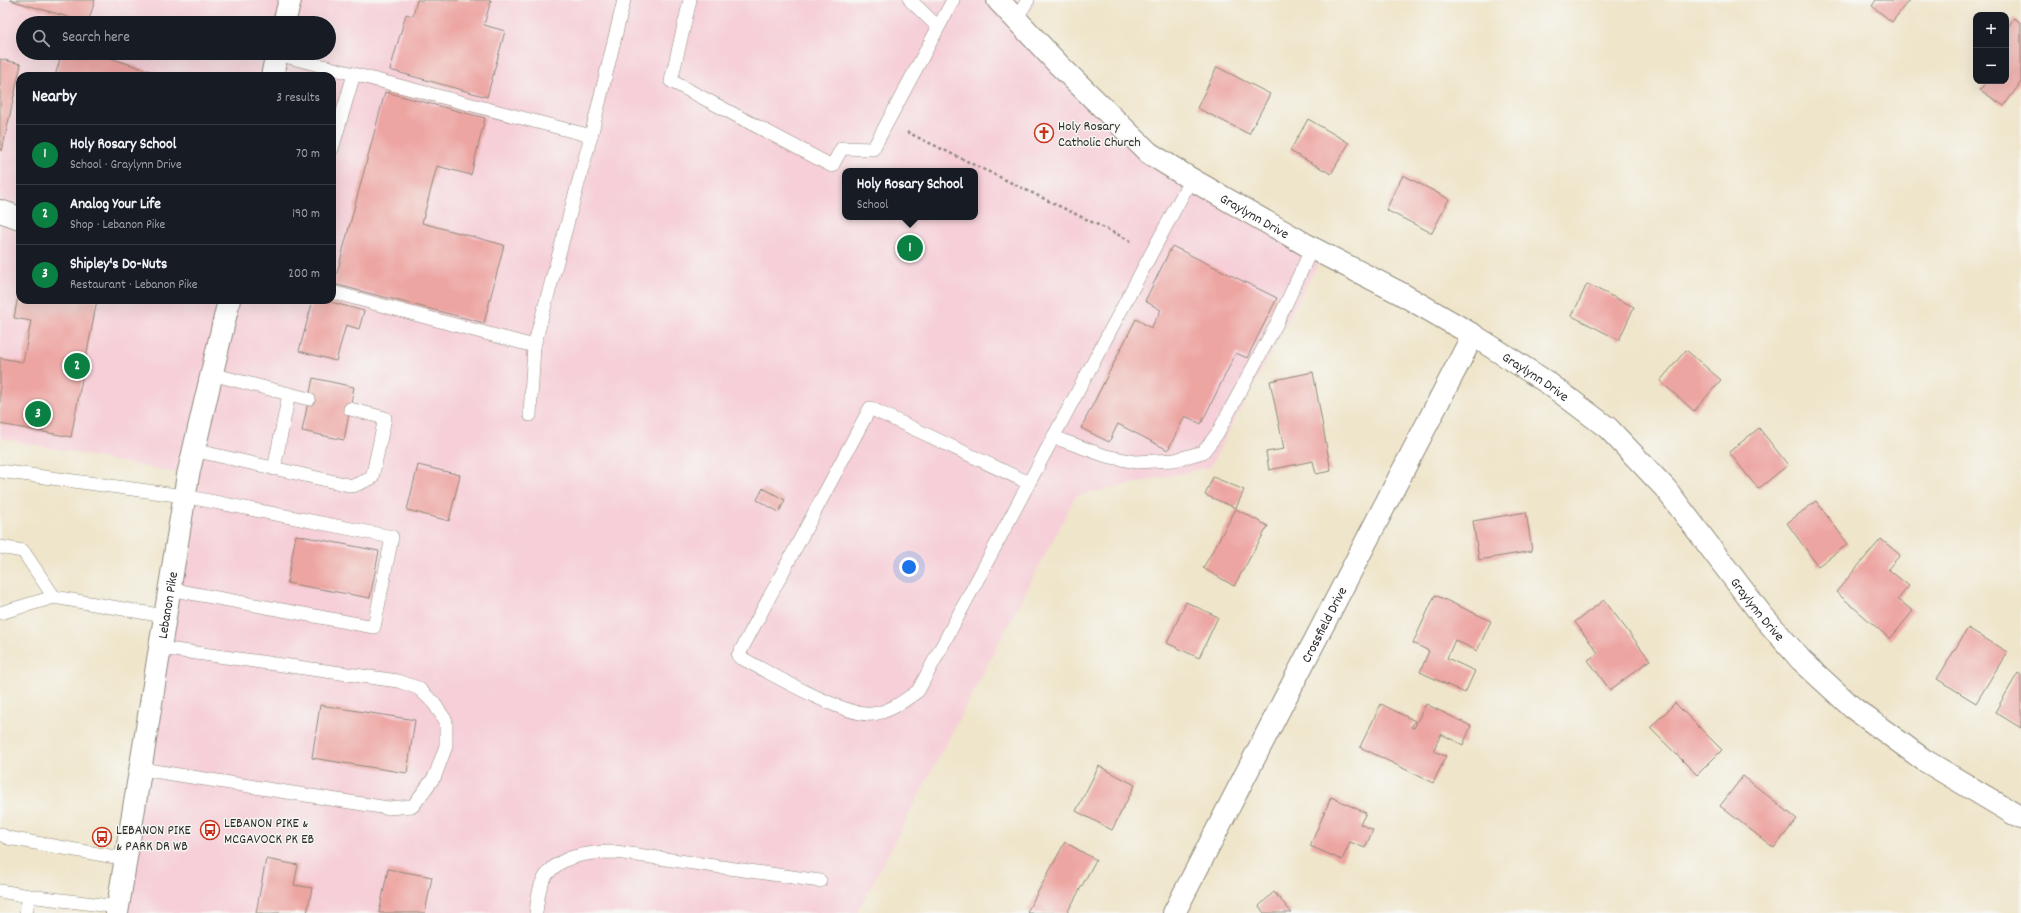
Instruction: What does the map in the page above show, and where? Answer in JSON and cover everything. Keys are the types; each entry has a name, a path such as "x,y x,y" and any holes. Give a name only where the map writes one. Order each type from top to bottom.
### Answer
{"street":[{"path":"286,16 290,0"},
{"name":"Graylynn Drive","path":"998,0 1059,65 1149,153 1191,179 1312,248 1400,293 1473,335 1548,383 1608,428 1666,488 1761,614 1801,660 1853,708 1924,760 2021,818"},
{"path":"273,72 275,60"},
{"path":"0,211 16,217"},
{"name":"Lebanon Pike","path":"118,910 184,496 193,450 227,304"},
{"name":"Crossfield Drive","path":"1174,913 1473,335"}],"lane":[{"path":"530,415 534,346 590,136 624,0"},
{"path":"690,0 671,81 832,166 842,148 873,149 953,0"},
{"path":"910,0 938,27"},
{"path":"1016,18 1028,0"},
{"path":"303,60 590,136"},
{"path":"336,135 354,74"},
{"path":"1029,483 870,408 738,656 846,711 872,714 896,707 918,691 1029,483 1152,251 1191,179"},
{"path":"1053,437 1106,456 1135,462 1175,460 1203,452 1217,434 1277,323 1312,248"},
{"path":"336,293 534,346"},
{"path":"211,374 309,399"},
{"path":"274,468 289,394"},
{"path":"193,450 353,486 372,478 385,418 350,409"},
{"path":"0,471 184,496 392,537 374,626 169,589"},
{"path":"0,547 23,550 54,597"},
{"path":"0,613 54,597 164,616"},
{"path":"140,769 388,808 413,806 435,776 446,746 446,721 433,702 418,688 398,681 160,648"},
{"path":"0,834 8,838 126,859"},
{"path":"536,913 540,887 554,866 571,858 593,852 616,852 820,881"},
{"path":"0,892 118,910"},
{"path":"26,913 29,896"}],"path":[{"path":"928,143 1152,251"}],"shaded area":[{"path":"0,0 1036,0 1021,24 1149,153 1323,254 1210,467 1076,496 857,913 117,913 187,475 0,438"}],"building":[{"path":"10,0 95,0 90,16 64,16"},
{"path":"417,0 491,0 484,25 505,31 487,97 390,70 406,14 413,16"},
{"path":"1876,0 1909,0 1892,22 1872,6"},
{"path":"2014,18 2021,23 2021,82 2004,106 1980,90 1985,84 2009,84 2009,26"},
{"path":"0,59 21,64 19,72 16,72 16,87 2,151 0,150"},
{"path":"60,60 116,60 153,72 56,72"},
{"path":"1217,67 1270,94 1249,134 1197,108"},
{"path":"385,92 485,118 471,175 437,166 422,223 504,245 484,323 336,285 336,276"},
{"path":"1308,119 1349,143 1331,174 1290,151"},
{"path":"1403,175 1449,199 1432,233 1386,210"},
{"path":"1172,246 1277,298 1247,358 1236,353 1201,424 1185,416 1168,450 1118,424 1109,442 1081,428 1136,319 1151,328 1161,310 1145,301"},
{"path":"1587,284 1634,307 1619,340 1572,316"},
{"path":"336,303 364,311 359,329 346,325 336,361 299,351 312,304"},
{"path":"17,304 96,304 71,437 0,424 0,358 23,362 31,321 14,318"},
{"path":"1686,350 1721,380 1694,411 1660,381"},
{"path":"1313,372 1331,471 1316,474 1313,461 1269,470 1266,452 1284,449 1270,381"},
{"path":"313,378 354,387 344,440 302,431"},
{"path":"1759,428 1788,465 1758,489 1729,452"},
{"path":"418,465 460,475 449,521 407,510"},
{"path":"1213,477 1244,490 1236,508 1205,495"},
{"path":"763,488 785,500 779,512 757,500"},
{"path":"1816,501 1848,544 1818,566 1787,523"},
{"path":"1236,509 1268,526 1234,586 1203,568"},
{"path":"1526,512 1532,551 1479,560 1473,521"},
{"path":"296,535 379,551 370,598 287,583"},
{"path":"1881,539 1900,555 1888,569 1909,586 1898,599 1913,611 1890,639 1836,592"},
{"path":"1435,595 1491,621 1477,651 1455,640 1447,658 1475,671 1465,693 1420,672 1429,651 1413,643"},
{"path":"1604,600 1650,660 1610,690 1588,660 1598,653 1575,622"},
{"path":"1186,602 1218,617 1199,658 1167,643"},
{"path":"1968,628 2007,652 1976,703 1937,679"},
{"path":"2018,673 2021,675 2021,728 1995,712"},
{"path":"1675,703 1722,750 1697,775 1650,728"},
{"path":"1381,704 1415,721 1411,727 1414,728 1426,704 1471,726 1463,745 1441,734 1433,751 1446,756 1433,783 1360,747"},
{"path":"320,705 415,720 407,773 312,758"},
{"path":"1099,766 1135,785 1112,830 1076,811"},
{"path":"1743,776 1797,819 1774,848 1720,806"},
{"path":"1331,797 1366,813 1360,824 1373,830 1365,848 1350,842 1342,860 1310,846"},
{"path":"1065,842 1096,860 1067,913 1028,913 1027,912"},
{"path":"266,859 298,865 294,885 312,888 307,913 256,913"},
{"path":"388,869 432,877 425,913 379,913"},
{"path":"1274,892 1292,913 1264,913 1259,906"}],"place":[{"name":"Holy Rosary Catholic Church","path":"1044,133"},
{"name":"Holy Rosary School","path":"910,248"},
{"name":"Analog Your Life","path":"77,366"},
{"name":"Shipley's Do-Nuts","path":"38,414"},
{"name":"LEBANON PIKE & MCGAVOCK PK EB","path":"210,830"},
{"name":"LEBANON PIKE & PARK DR WB","path":"102,837"}]}
